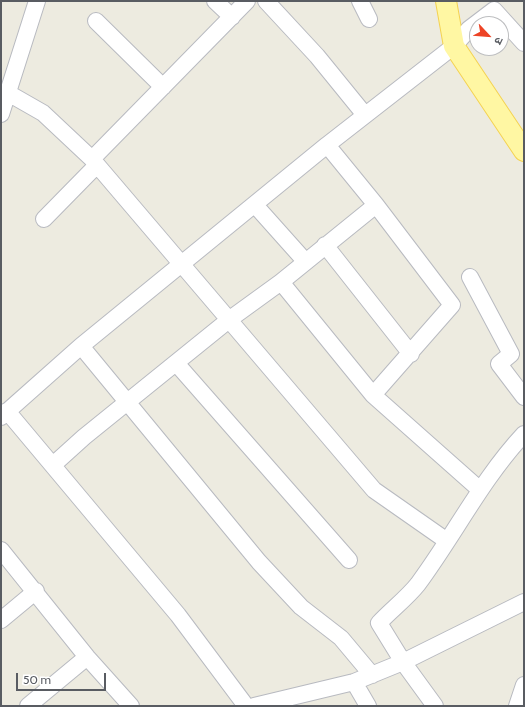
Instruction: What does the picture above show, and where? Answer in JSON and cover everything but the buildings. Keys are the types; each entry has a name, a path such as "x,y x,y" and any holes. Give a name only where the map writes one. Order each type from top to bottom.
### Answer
{"main road":[{"path":"446,1 454,46 524,151"}],"street":[{"path":"1,114 7,88 37,1"},
{"path":"215,1 232,17"},
{"path":"44,219 163,87 247,1"},
{"path":"266,1 317,56 365,115"},
{"path":"360,1 369,19"},
{"path":"246,706 178,615 5,408 182,265 327,145 454,46 469,29 494,10 524,43"},
{"path":"96,21 163,87"},
{"path":"7,88 42,113 95,162 374,490 446,541"},
{"path":"327,145 376,205 452,305 411,354 373,395"},
{"path":"255,205 305,261"},
{"path":"53,466 176,363 281,282 305,261 376,205"},
{"path":"326,245 411,354"},
{"path":"470,276 511,354 499,364 524,397"},
{"path":"281,282 373,395 480,489"},
{"path":"82,346 127,403 265,568 301,607 341,638 372,675"},
{"path":"176,363 349,560"},
{"path":"435,706 403,662 379,622 417,585 480,489 506,453 524,434"},
{"path":"1,550 36,591 87,657 131,706"},
{"path":"1,620 36,591"},
{"path":"254,706 354,682 403,662 524,602"},
{"path":"28,706 87,657"},
{"path":"354,682 365,705"},
{"path":"517,706 524,685"}]}
